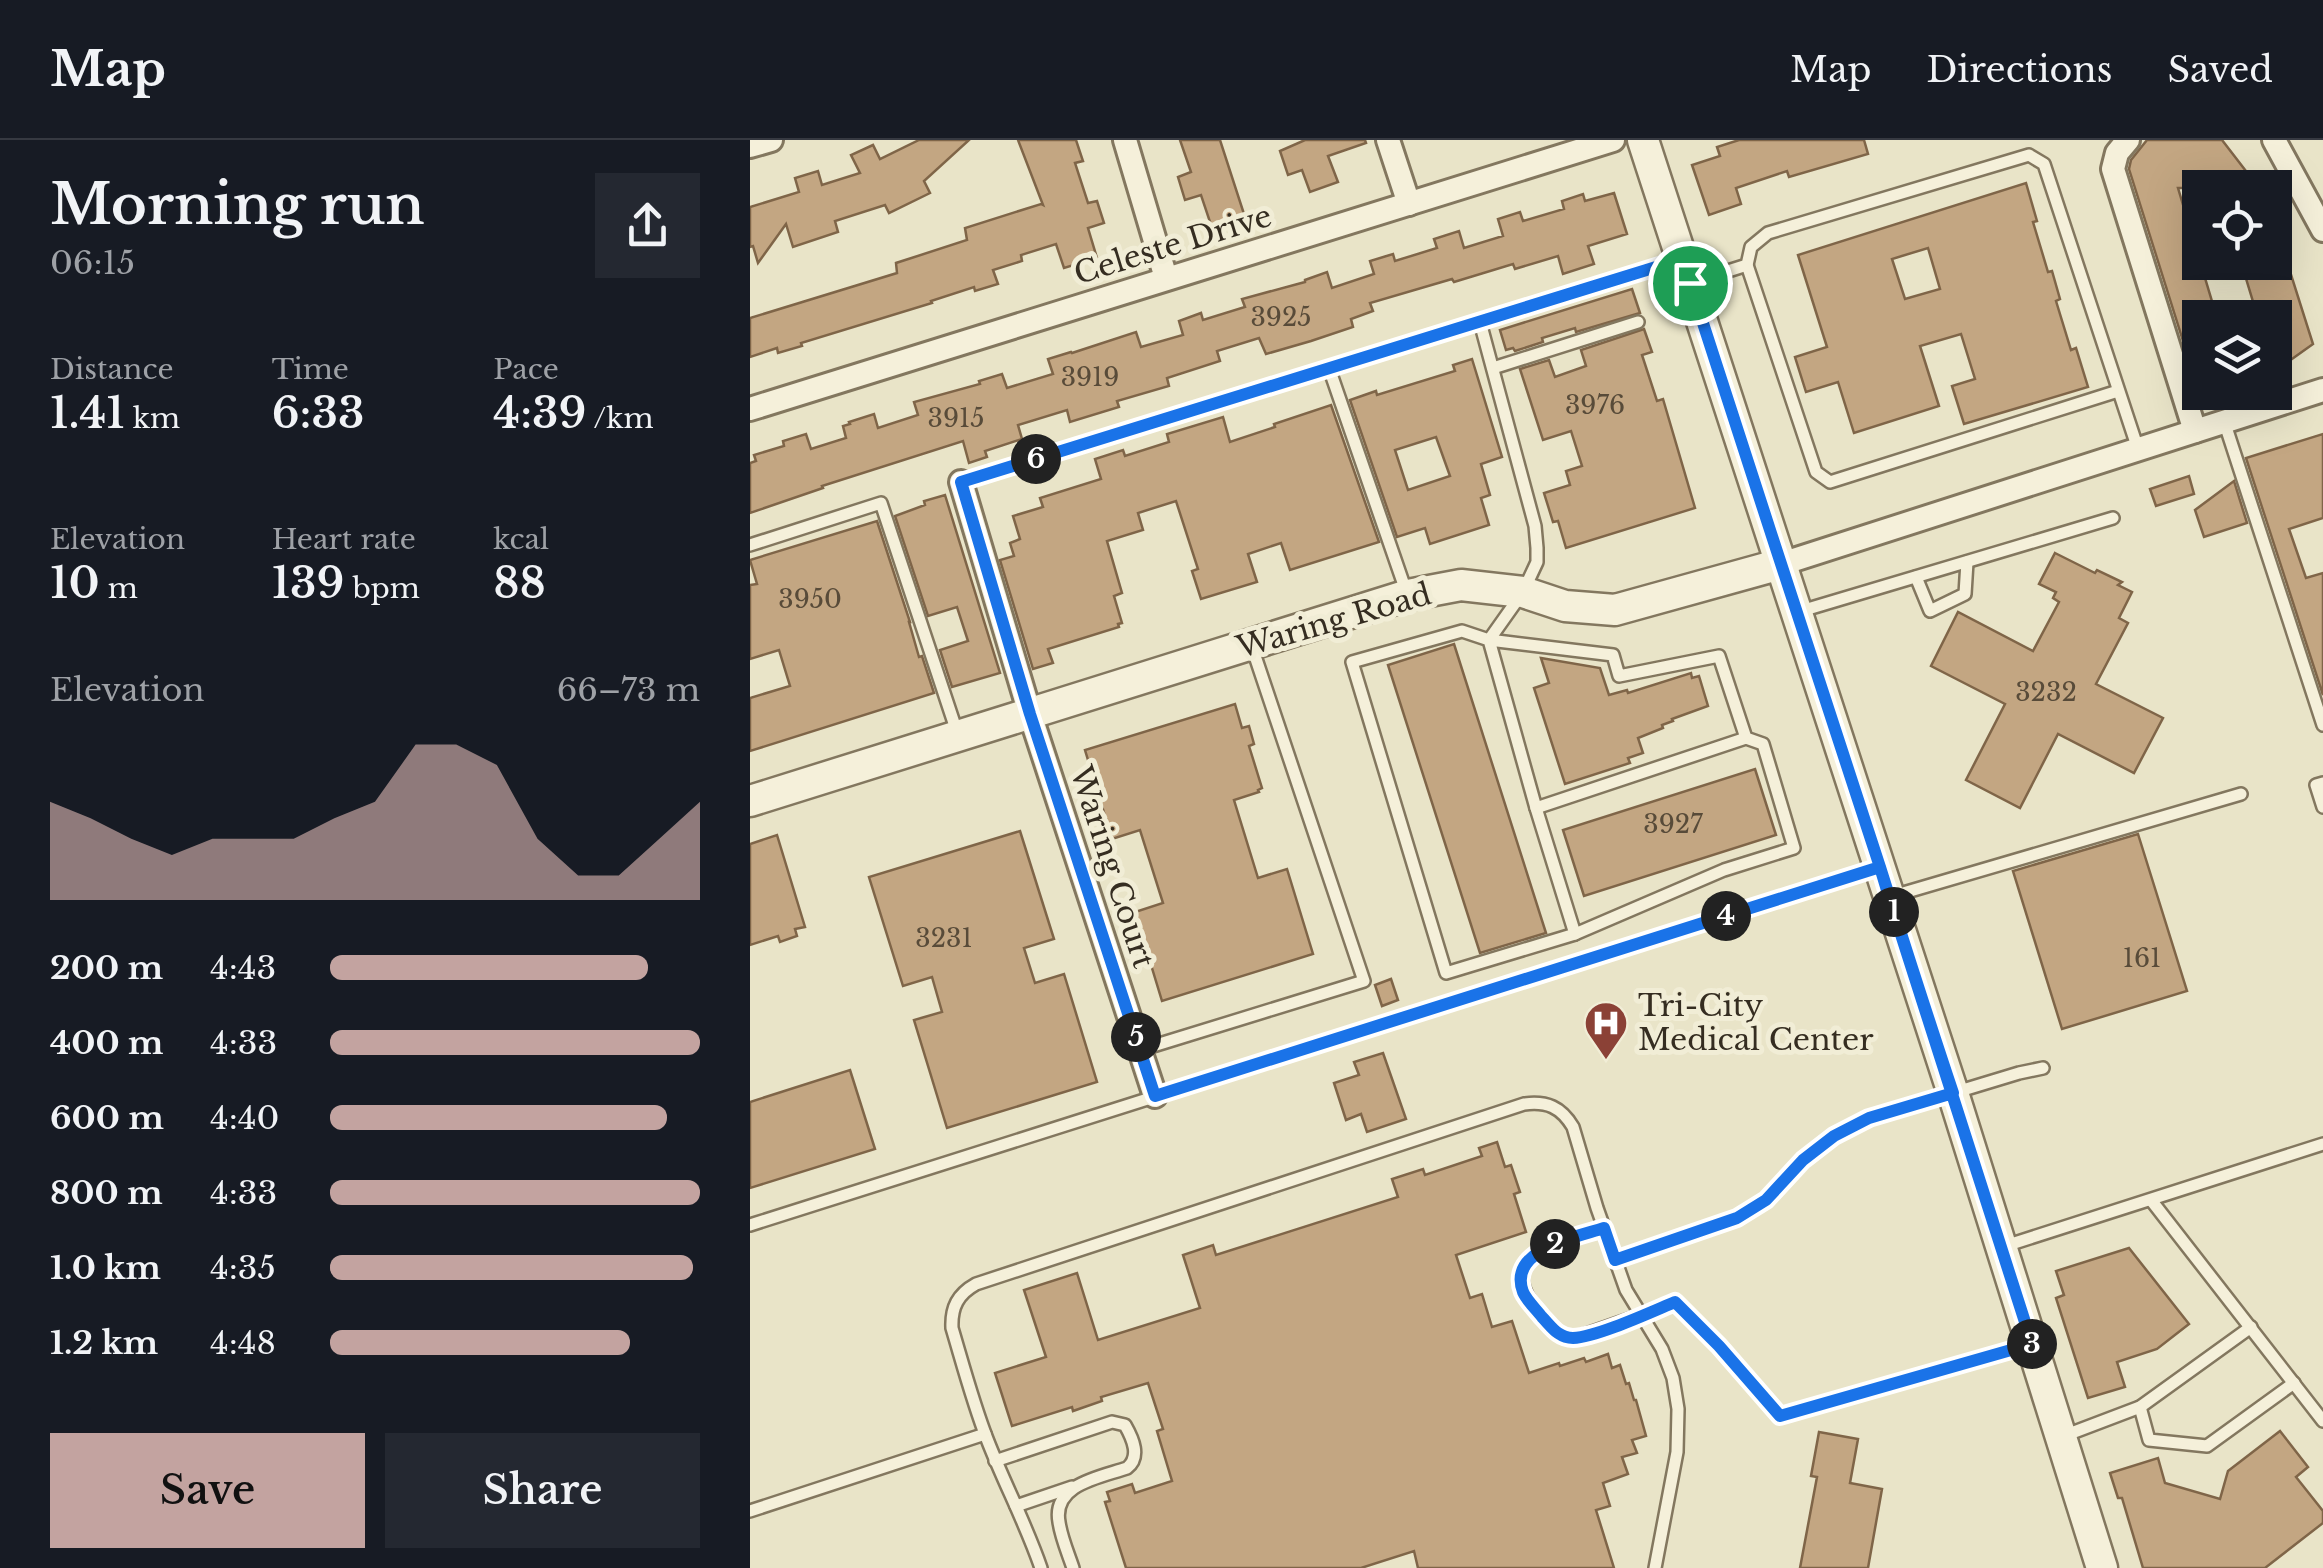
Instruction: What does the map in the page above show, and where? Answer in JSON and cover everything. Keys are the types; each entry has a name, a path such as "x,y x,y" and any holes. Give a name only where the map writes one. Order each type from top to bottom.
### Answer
{"street":[{"path":"750,146 772,140"},
{"path":"1125,140 1166,278"},
{"path":"1388,140 1409,204"},
{"name":"Celeste Drive","path":"750,409 1613,140"},
{"path":"1643,140 1953,1093 2102,1568"},
{"path":"2128,140 2117,153 2113,169 2195,431"},
{"path":"2274,140 2323,230"},
{"name":"Waring Road","path":"750,801 1408,595 1461,585 1523,592 1565,606 1616,610 1781,564 2323,390"},
{"name":"Waring Court","path":"961,482 1030,714 1155,1096"}],"lane":[{"path":"2118,392 1830,482 1816,472 1747,264 1751,247 1768,233 2029,156 2044,164 2138,449"},
{"path":"961,482 1480,322 1686,271 1747,264"},
{"path":"1480,322 1536,537 1537,562 1523,592 1489,640"},
{"path":"1492,368 1638,322"},
{"path":"1329,368 1408,595"},
{"path":"2224,422 2323,725"},
{"path":"750,545 882,504 958,736"},
{"path":"1796,612 2112,518"},
{"path":"1916,577 1930,611 1965,594 1966,562"},
{"path":"1536,808 1746,738 1763,744 1794,848 1724,870 1575,934 1446,973 1352,662 1462,631 1489,640 1613,655 1620,676 1719,656 1746,738"},
{"path":"1489,640 1575,934"},
{"path":"1140,1050 1364,980 1251,644"},
{"path":"2323,783 2316,785 2323,808"},
{"path":"1889,897 2241,794"},
{"path":"750,1225 1880,867"},
{"path":"1615,1260 1737,1218 1766,1200 1803,1160 1834,1136 1869,1118 2043,1068"},
{"path":"1041,1568 1030,1533 995,1461 952,1328 951,1315 965,1290 1540,1102 1554,1106 1574,1127 1626,1290 1662,1349 1672,1378 1678,1408 1677,1452 1655,1568"},
{"path":"2001,1248 2323,1144"},
{"path":"2152,1200 2323,1421"},
{"path":"1604,1228 1546,1248 1526,1264 1524,1292 1555,1331 1575,1338 1675,1302 1780,1416 2032,1344"},
{"path":"2061,1437 2140,1407 2251,1327"},
{"path":"2140,1407 2150,1440 2207,1446 2294,1383"},
{"path":"995,1461 1112,1422 1124,1425 1135,1453 1127,1468 1016,1506"},
{"path":"750,1511 985,1434"},
{"path":"1073,1568 1058,1521 1058,1508 1070,1490 1081,1484"}],"building":[{"path":"919,140 969,140 924,181 930,193 889,213 885,205 835,221 838,232 793,247 786,224 758,263 753,246 750,247 750,207 799,192 795,178 818,171 822,185 860,173 851,155 873,145 880,159"},
{"path":"1018,140 1076,140 1083,161 1075,163 1088,203 1097,201 1104,223 1088,228 1097,258 1064,268 1056,244 1021,255 1022,261 993,270 998,284 975,291 974,287 801,343 802,346 778,353 777,348 750,357 750,318 897,273 896,263 967,240 965,228 1043,205"},
{"path":"1180,140 1220,140 1244,214 1211,225 1201,195 1185,200 1178,177 1191,172"},
{"path":"1305,140 1366,143 1328,156 1338,182 1310,192 1302,170 1288,175 1280,151"},
{"path":"1739,140 1864,140 1868,154 1789,177 1787,171 1736,188 1741,204 1709,215 1692,165 1720,156 1717,147"},
{"path":"2147,140 2222,140 2245,170 2182,170 2182,188 2178,188 2182,201 2182,280 2206,280 2212,300 2182,300 2182,338 2129,169 2131,160"},
{"path":"2026,183 2037,221 2033,222 2060,299 2056,301 2071,350 2076,348 2088,387 1964,424 1952,386 1975,379 1961,334 1920,346 1939,406 1854,433 1838,382 1806,392 1795,357 1827,347 1798,255","holes":["1928,248 1940,289 1905,299 1892,259"]},
{"path":"1614,193 1627,234 1588,246 1594,264 1563,274 1558,256 1515,269 1513,264 1454,282 1452,279 1370,303 1373,311 1351,319 1353,327 1266,354 1259,338 1217,351 1220,361 1167,378 1169,386 1117,401 1119,407 1070,422 1067,410 1018,425 1022,439 985,451 987,457 969,463 963,441 750,513 750,463 756,461 754,455 784,446 783,441 806,434 811,449 846,438 843,426 874,414 878,428 918,415 914,402 980,384 979,381 1002,374 1007,388 1053,374 1048,359 1136,332 1141,347 1183,335 1179,321 1201,313 1203,320 1245,307 1242,299 1327,272 1332,288 1374,274 1370,261 1393,254 1395,261 1437,248 1434,239 1459,231 1464,248 1503,236 1498,219 1520,212 1523,221 1564,209 1562,201 1583,194 1585,201"},
{"path":"2292,278 2313,344 2292,359 2292,300 2253,300 2246,280"},
{"path":"1632,289 1640,313 1542,338 1543,342 1515,351 1506,350 1500,330"},
{"path":"1644,329 1652,352 1642,355 1657,401 1663,399 1695,508 1566,548 1544,493 1570,485 1566,471 1582,466 1571,431 1543,440 1520,369 1549,360 1555,377 1586,366 1581,350"},
{"path":"1472,359 1502,457 1481,464 1490,495 1481,498 1489,525 1430,544 1425,528 1397,537 1350,400 1455,371 1453,365","holes":["1436,437 1450,476 1408,490 1395,450"]},
{"path":"1331,405 1379,542 1290,570 1281,543 1248,554 1257,582 1201,599 1192,571 1198,569 1176,501 1138,513 1143,530 1107,541 1122,593 1114,596 1122,623 1048,649 1053,663 1033,669 1000,560 1014,556 1010,543 1020,539 1013,516 1043,507 1040,498 1101,479 1095,459 1123,450 1125,456 1169,442 1167,434 1223,417 1230,442"},
{"path":"2323,434 2323,518 2289,529 2306,578 2323,573 2323,695 2246,458"},
{"path":"2189,476 2194,494 2156,506 2150,489"},
{"path":"2234,481 2247,523 2204,537 2195,510"},
{"path":"945,495 1000,673 952,687 940,650 968,641 957,607 928,616 895,516"},
{"path":"877,521 934,693 750,751 750,698 790,686 779,650 750,659 750,585 757,584 750,560"},
{"path":"2055,553 2122,582 2118,585 2132,592 2119,618 2128,623 2096,684 2163,718 2134,773 2058,734 2020,808 1966,780 2005,704 1931,666 1958,612 2033,651 2059,602 2053,598 2056,592 2039,584"},
{"path":"1454,644 1546,933 1480,953 1388,665"},
{"path":"1541,658 1600,668 1609,695 1691,673 1692,678 1699,676 1708,706 1672,719 1663,728 1638,738 1643,753 1628,758 1630,763 1565,784 1534,688 1549,683"},
{"path":"1235,704 1242,728 1249,726 1254,744 1249,746 1262,788 1234,800 1258,878 1287,869 1313,954 1162,1001 1135,912 1163,903 1140,830 1112,839 1085,750"},
{"path":"1755,769 1776,835 1584,896 1563,830"},
{"path":"1020,831 1054,939 1024,948 1035,983 1064,974 1097,1082 947,1128 914,1020 942,1012 932,977 903,986 869,877"},
{"path":"2138,834 2187,991 2062,1029 2013,871"},
{"path":"777,835 805,927 795,929 797,936 780,942 778,936 750,945 750,844"},
{"path":"1391,979 1398,1000 1382,1006 1375,985"},
{"path":"1383,1053 1406,1119 1367,1132 1361,1114 1346,1120 1334,1083 1359,1075 1354,1062"},
{"path":"850,1070 875,1149 750,1188 750,1102"},
{"path":"1497,1142 1505,1167 1511,1165 1520,1192 1514,1194 1526,1232 1456,1255 1470,1298 1482,1294 1492,1327 1512,1321 1529,1373 1608,1354 1612,1368 1620,1365 1646,1436 1632,1440 1637,1453 1622,1457 1628,1474 1603,1483 1610,1506 1596,1510 1614,1568 1418,1568 1414,1551 1361,1568 1126,1568 1105,1502 1110,1501 1107,1492 1132,1484 1135,1493 1172,1481 1157,1431 1163,1429 1148,1383 1101,1397 1102,1401 1073,1411 1072,1407 1012,1426 995,1373 1046,1357 1024,1290 1077,1273 1098,1340 1200,1308 1183,1255 1213,1245 1216,1255 1398,1197 1392,1179 1423,1169 1425,1175 1482,1156 1479,1148"},
{"path":"2129,1248 2189,1324 2157,1349 2117,1362 2125,1387 2088,1398 2056,1298 2064,1295 2056,1271"},
{"path":"2280,1431 2308,1467 2296,1477 2323,1511 2323,1523 2265,1568 2143,1568 2122,1498 2118,1498 2110,1473 2158,1458 2165,1483 2220,1499 2228,1471"},
{"path":"1819,1432 1858,1439 1850,1483 1882,1489 1868,1568 1800,1568 1817,1477 1811,1476"}],"place":[{"name":"Tri-City Medical Center","path":"1606,1061"}],"route":[{"path":"1690,283 1682,259 961,482 1030,714 1155,1096 1880,867 1889,897 1953,1093 2032,1344 1780,1416 1675,1302 1604,1330 1564,1337 1527,1298 1522,1284 1526,1264 1534,1254 1604,1228 1615,1260 1720,1226 1766,1200 1803,1160 1851,1126 1953,1093 1880,867 1796,612 1690,283"}]}
